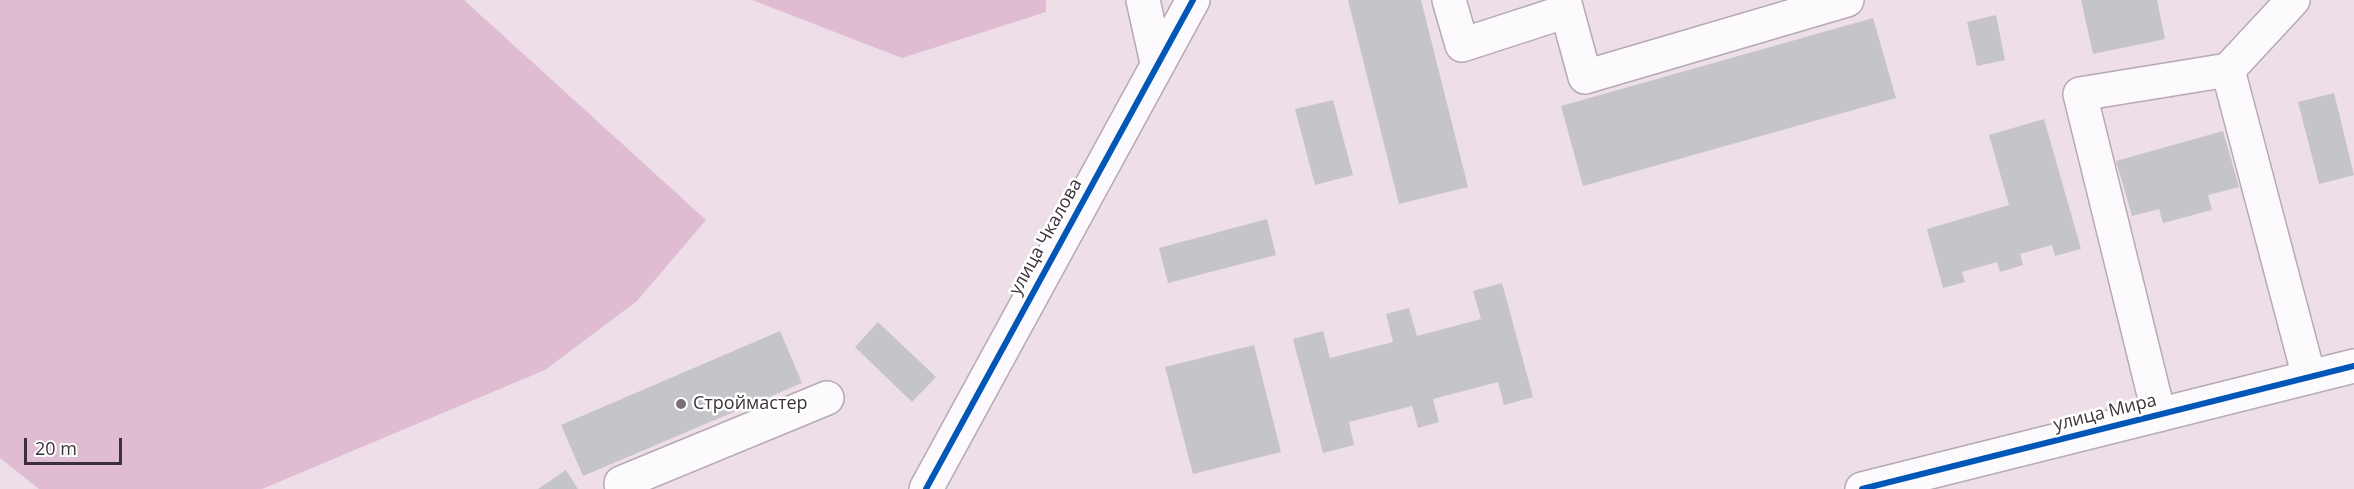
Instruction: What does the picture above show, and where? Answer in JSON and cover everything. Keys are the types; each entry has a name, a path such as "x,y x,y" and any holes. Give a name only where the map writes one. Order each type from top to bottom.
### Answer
{"street":[{"path":"1143,0 1157,63"},
{"name":"улица Чкалова","path":"926,489 1192,0"},
{"path":"1449,0 1462,45 1565,6 1585,77 1848,0"},
{"path":"2159,416 2080,94 2228,70 2293,0"},
{"path":"2228,70 2309,377"},
{"name":"улица Мира","path":"1862,489 2354,366"},
{"path":"622,489 621,483 826,398"}],"shaded area":[{"path":"0,0 464,0 706,220 637,301 545,370 262,489 39,489 0,458"},
{"path":"752,0 1046,0 1046,12 902,58"}],"building":[{"path":"1348,0 1421,0 1468,187 1399,204"},
{"path":"2081,0 2157,0 2165,39 2093,54"},
{"path":"1996,15 2005,60 1977,66 1967,22"},
{"path":"1873,18 1896,98 1583,186 1561,106"},
{"path":"2334,93 2354,175 2319,184 2298,102"},
{"path":"1333,100 1353,175 1315,185 1295,109"},
{"path":"2044,119 2081,249 2055,256 2052,245 2020,254 2023,265 2000,272 1997,262 1962,272 1965,282 1943,288 1927,229 2009,205 1989,135"},
{"path":"2223,131 2239,187 2208,195 2212,210 2163,223 2159,209 2132,216 2116,161"},
{"path":"1267,219 1276,255 1168,283 1159,248"},
{"path":"1502,283 1533,397 1504,405 1498,382 1433,399 1439,422 1418,428 1412,406 1349,422 1354,445 1323,453 1293,339 1323,331 1330,358 1393,342 1386,314 1409,308 1417,336 1481,319 1473,291"},
{"path":"878,322 936,377 912,402 855,347"},
{"name":"Строймастер","path":"780,331 802,383 583,476 561,425"},
{"path":"1254,345 1281,452 1193,474 1165,367"},
{"path":"566,470 578,489 538,489"}],"cycle path":[{"path":"926,489 1193,0"},
{"path":"1862,489 2354,366"}],"place":[{"name":"Строймастер","path":"681,404"}]}
